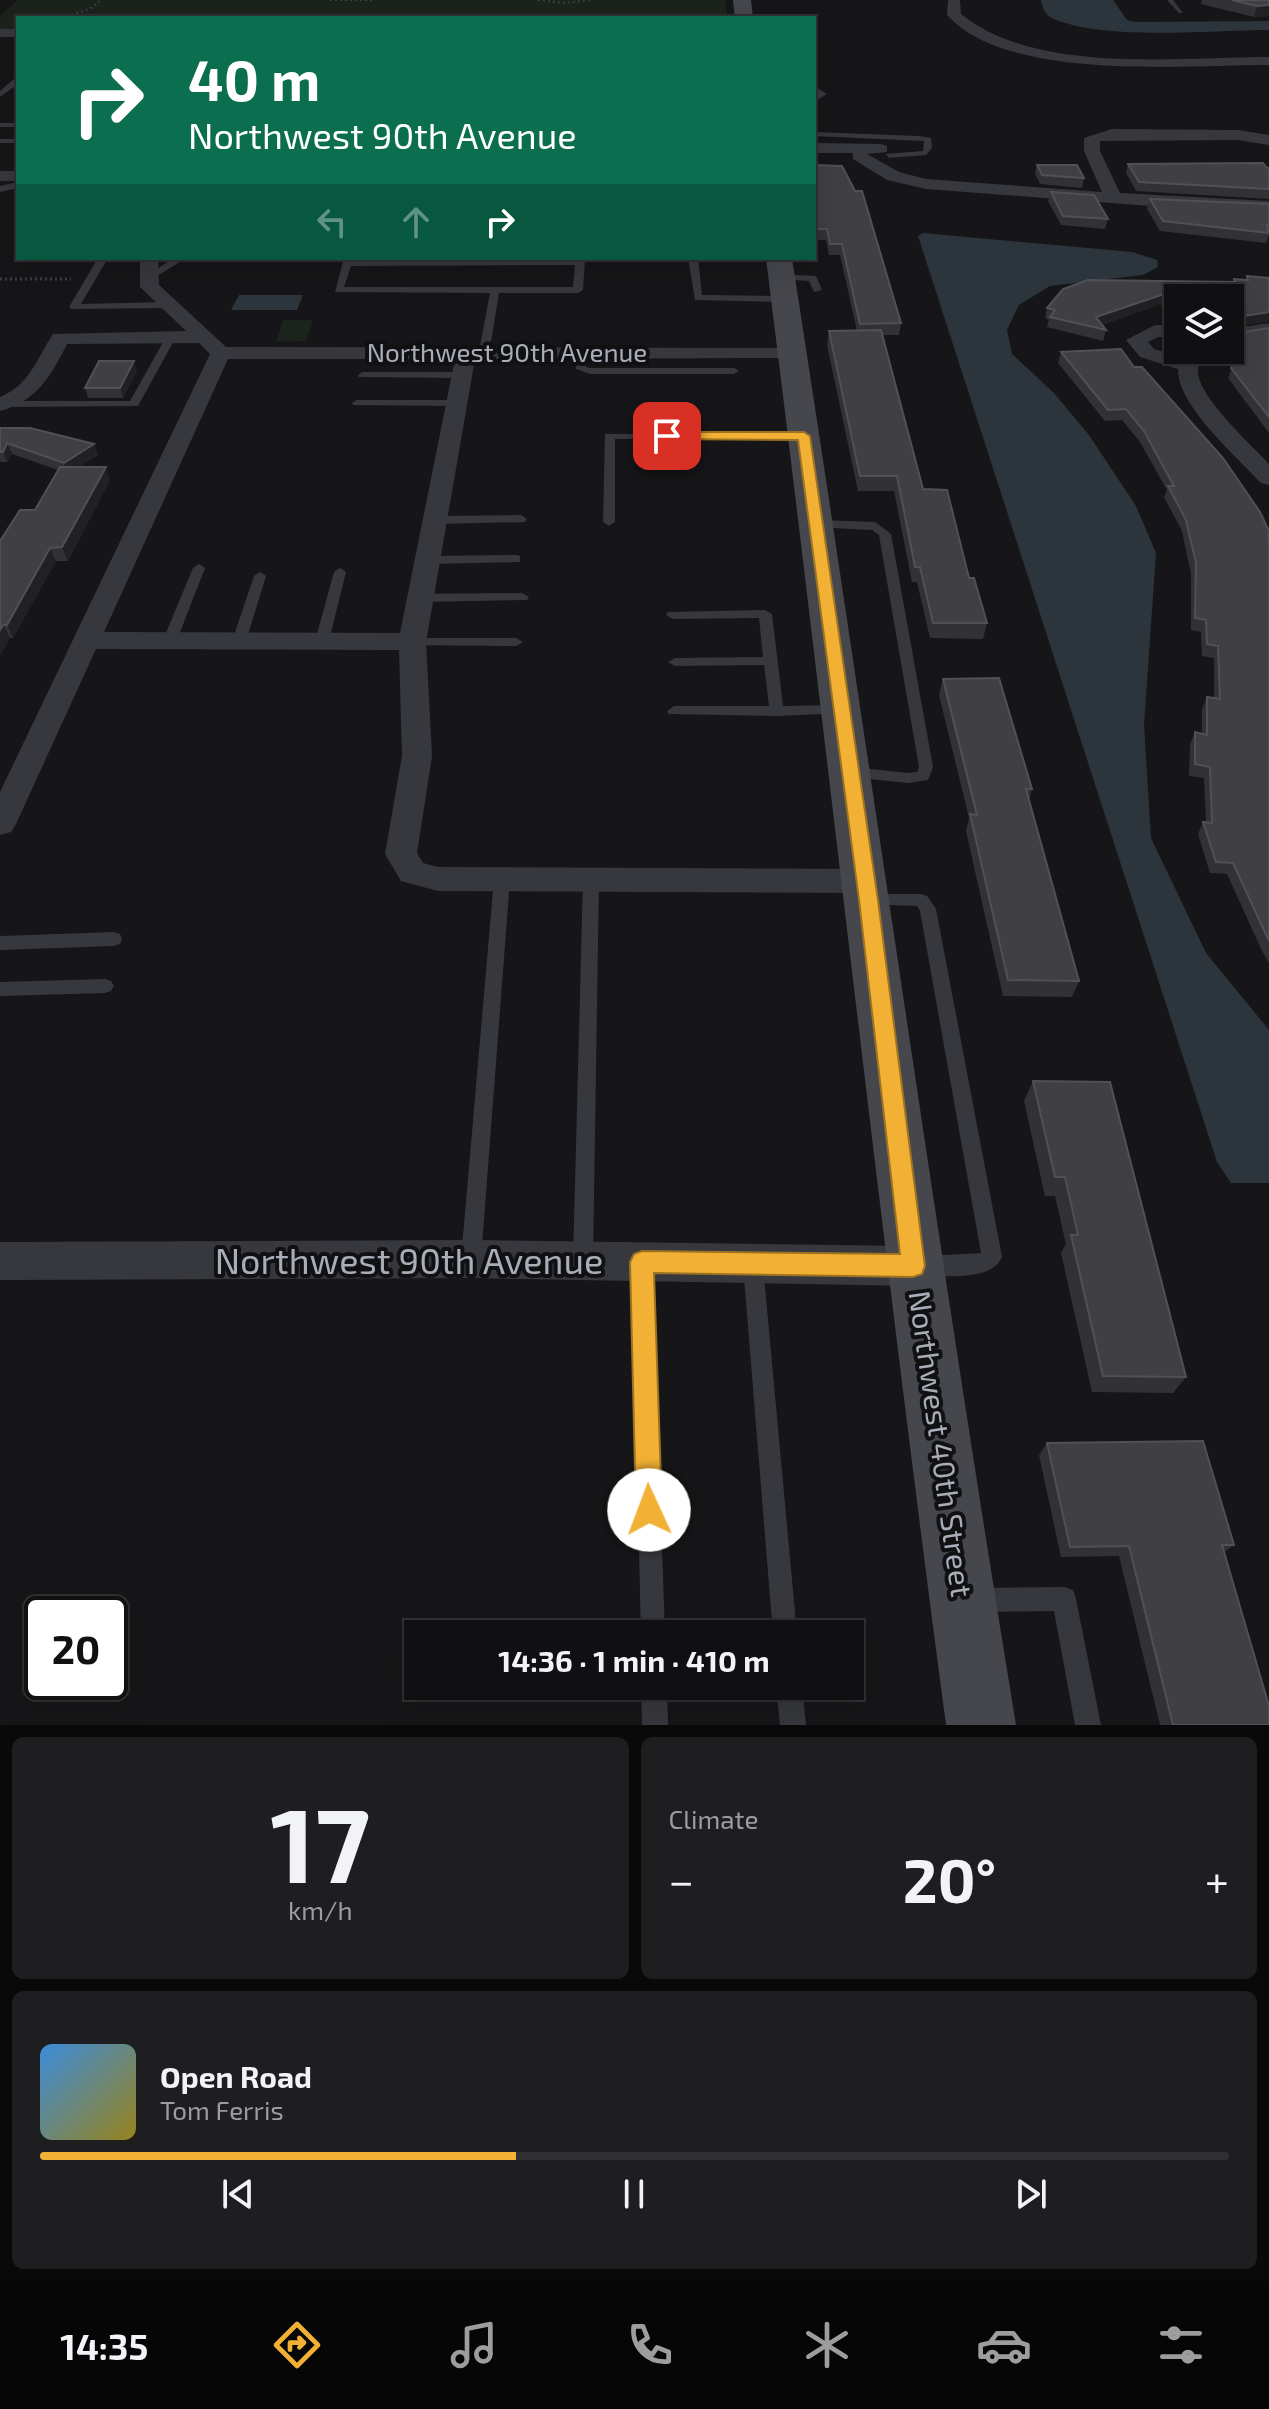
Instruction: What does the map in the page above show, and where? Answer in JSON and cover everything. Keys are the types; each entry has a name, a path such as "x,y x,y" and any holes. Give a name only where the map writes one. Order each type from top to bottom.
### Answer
{"street":[{"path":"954,0 952,11 959,22 980,36 1034,52 1119,61 1269,61"},
{"path":"975,50 996,42"},
{"path":"1004,60 1034,52"},
{"path":"1113,198 1092,151 1092,138 1112,134 1262,138"},
{"path":"816,148 887,153"},
{"path":"887,153 898,178"},
{"path":"816,156 887,153"},
{"path":"859,156 898,178 926,184 1269,206"},
{"path":"0,824 86,640 212,345 150,287 148,268"},
{"name":"Northwest 40th Street","path":"798,278 792,352 867,890 913,1266 981,1725"},
{"path":"1244,333 1269,329"},
{"path":"1164,331 1155,331 1136,340 1147,353 1164,357"},
{"name":"Northwest 90th Avenue","path":"0,404 17,400 34,387 60,338 171,337 462,377 581,352 792,352"},
{"path":"1192,364 1201,404 1269,478"},
{"path":"462,377 412,642 417,756 401,854 412,872 438,879 591,879 867,890"},
{"path":"86,640 412,642"},
{"name":"Northwest 90th Avenue","path":"0,1261 471,1259 913,1266"}],"lane":[{"path":"1170,0 1181,12"},
{"path":"816,134 928,140 926,153 887,153"},
{"path":"102,260 74,307 168,305"},
{"path":"148,268 174,260"},
{"path":"580,260 578,290 338,290 348,261 580,260"},
{"path":"693,260 698,298 798,278"},
{"path":"357,403 462,377 485,348 495,290"},
{"path":"0,404 134,404 171,337"},
{"path":"581,352 581,369 590,371 734,371"},
{"path":"363,375 462,377"},
{"path":"609,522 609,436 804,436"},
{"path":"435,520 521,519"},
{"path":"816,524 875,526 885,534 926,767 923,776 908,778 851,772"},
{"path":"427,560 516,559"},
{"path":"170,640 199,568"},
{"path":"322,641 340,572"},
{"path":"239,641 260,576"},
{"path":"420,598 522,597"},
{"path":"673,615 765,614 777,711"},
{"path":"412,642 516,642"},
{"path":"675,662 771,661"},
{"path":"674,711 842,710"},
{"path":"471,1259 502,879"},
{"path":"583,1260 591,879"},
{"path":"867,890 921,900 928,909 992,1257 981,1264 913,1266"},
{"path":"0,943 114,939"},
{"path":"0,989 105,986"},
{"path":"642,1262 653,1620"},
{"path":"753,1263 784,1620"},
{"path":"963,1600 1064,1599 1088,1725"},
{"path":"654,1700 655,1725"},
{"path":"790,1700 793,1725"}],"path":[{"path":"68,16 90,9 101,0"},
{"path":"330,0 375,0"},
{"path":"538,0 564,3 591,0"},
{"path":"0,279 91,279"}],"shaded area":[{"path":"18,0 725,0 727,16 16,16 16,29 0,29 0,16"},
{"path":"1041,0 1113,0 1127,20 1136,22 1269,21 1269,30 1159,33 1101,30 1051,18"},
{"path":"923,233 1132,252 1157,260 1158,267 1143,275 1050,286 1019,305 1007,330 1012,354 1054,393 1089,435 1136,506 1156,553 1144,725 1151,838 1206,953 1269,1030 1269,1183 1231,1183 1217,1162 918,236"},
{"path":"239,295 303,295 297,310 231,310"},
{"path":"283,320 313,320 306,341 276,342"}],"building":[{"path":"1232,0 1269,0 1269,5 1257,6"},
{"path":"1263,163 1269,168 1269,189 1139,182 1128,164"},
{"path":"816,165 842,166 855,191 862,191 901,323 860,324 842,244 830,244 827,229 818,229"},
{"path":"1037,165 1077,165 1084,178 1042,175"},
{"path":"1051,192 1094,195 1108,219 1063,216"},
{"path":"1150,199 1269,204 1269,233 1163,221"},
{"path":"1247,276 1269,278 1269,312 1244,316 1244,284 1164,284 1164,294 1096,317 1106,330 1050,317 1055,310 1047,308 1063,289 1088,280 1248,280"},
{"path":"1269,328 1269,417 1231,368 1233,364 1244,364 1245,332"},
{"path":"881,330 923,489 947,490 969,578 974,578 987,623 933,623 920,567 915,567 897,476 860,476 829,331"},
{"path":"1121,349 1134,367 1142,367 1223,458 1260,512 1269,531 1269,941 1233,863 1216,862 1203,822 1212,823 1210,767 1195,764 1195,732 1207,735 1207,697 1220,699 1218,646 1207,644 1206,620 1195,618 1196,563 1186,520 1168,486 1174,486 1144,431 1126,409 1108,410 1061,352"},
{"path":"99,361 134,361 120,388 85,388"},
{"path":"0,428 30,428 94,444 64,463 7,443 0,452"},
{"path":"60,467 106,467 62,547 50,548 7,625 0,630 0,541 20,510 35,510"},
{"path":"999,678 1032,789 1026,789 1079,981 1008,980 970,814 977,815 943,679"},
{"path":"1033,1081 1110,1082 1186,1377 1103,1376 1071,1235 1078,1235 1065,1177 1055,1177"},
{"path":"1203,1441 1234,1545 1222,1545 1269,1706 1269,1725 1173,1725 1129,1546 1070,1547 1047,1443"}],"route":[{"path":"649,1510 642,1262 913,1266 869,900 804,436 667,436"}]}
